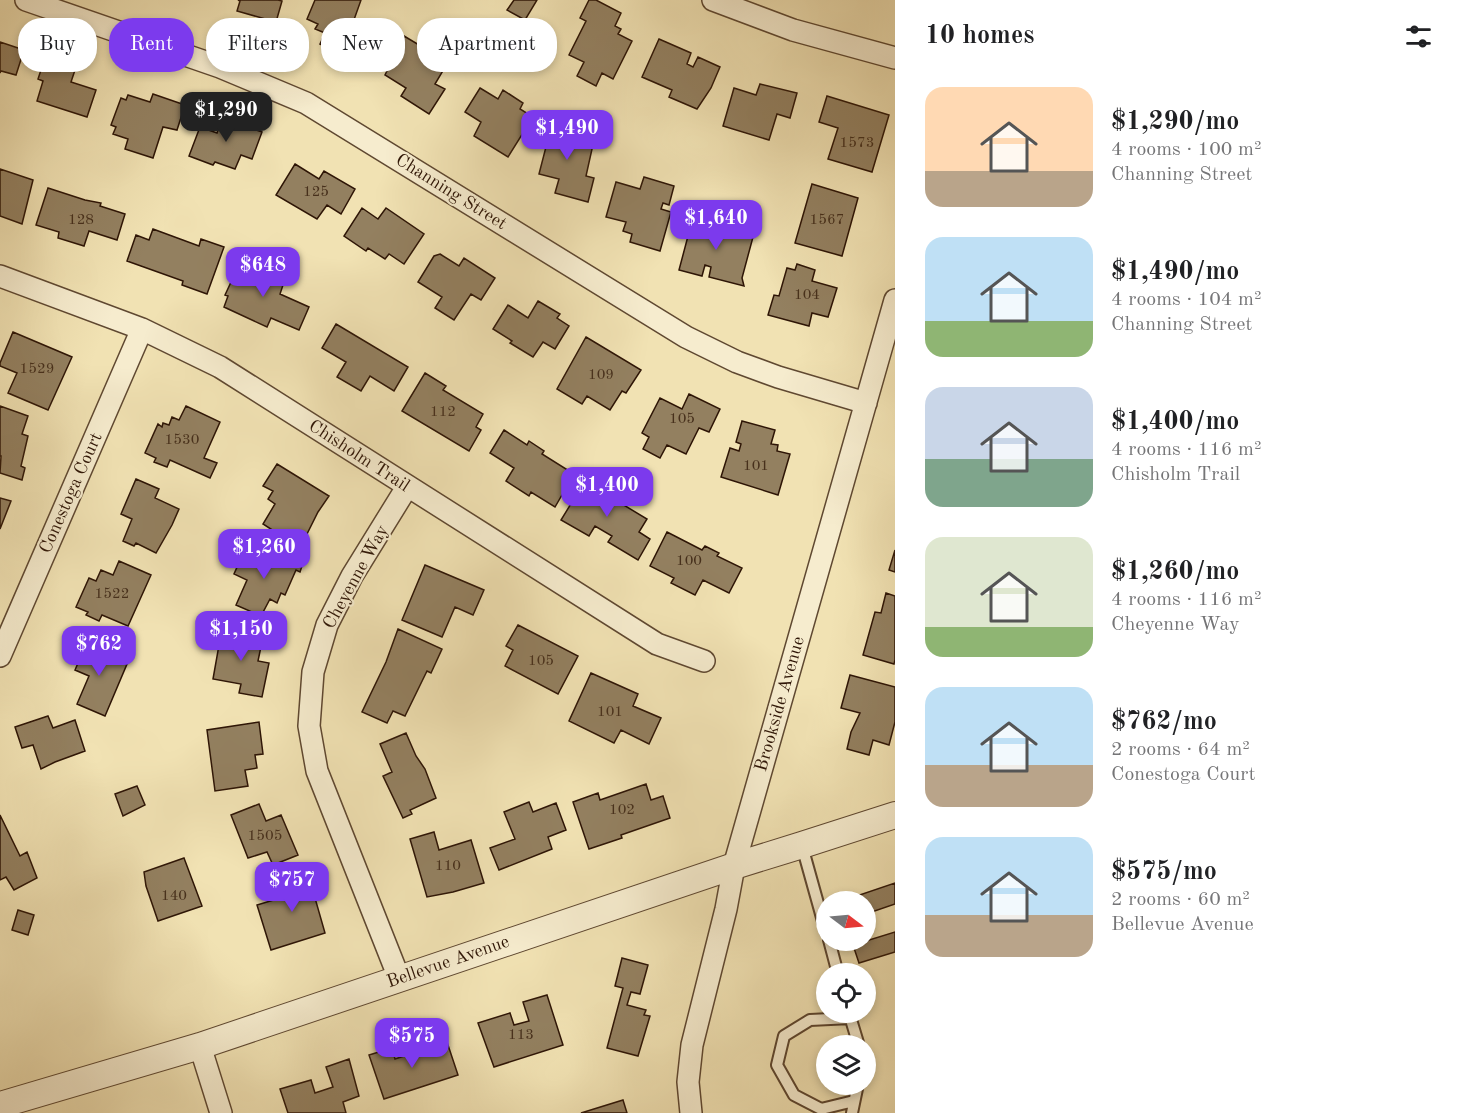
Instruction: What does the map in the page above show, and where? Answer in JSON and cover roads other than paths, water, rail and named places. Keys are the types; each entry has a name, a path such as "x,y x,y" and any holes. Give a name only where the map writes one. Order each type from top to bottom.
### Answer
{"street":[{"name":"Channing Street","path":"26,0 220,67 306,103 686,337 747,366 866,403"},
{"path":"713,0 793,30 895,58"},
{"name":"Chisholm Trail","path":"0,276 142,329 220,367 657,644 704,661"},
{"name":"Brookside Avenue","path":"691,1113 688,1082 692,1045 726,909 734,866 895,300"},
{"name":"Conestoga Court","path":"0,656 142,329"},
{"name":"Cheyenne Way","path":"399,978 317,771 309,726 313,672 327,625 352,576 407,487"},
{"name":"Bellevue Avenue","path":"0,1105 200,1046 734,866 895,815"},
{"path":"200,1046 221,1113"}],"lane":[{"path":"802,845 816,896"},
{"path":"816,1019 810,1020 784,1036 777,1065 794,1095 821,1108 855,1101"},
{"path":"852,1113 856,1095"}]}
